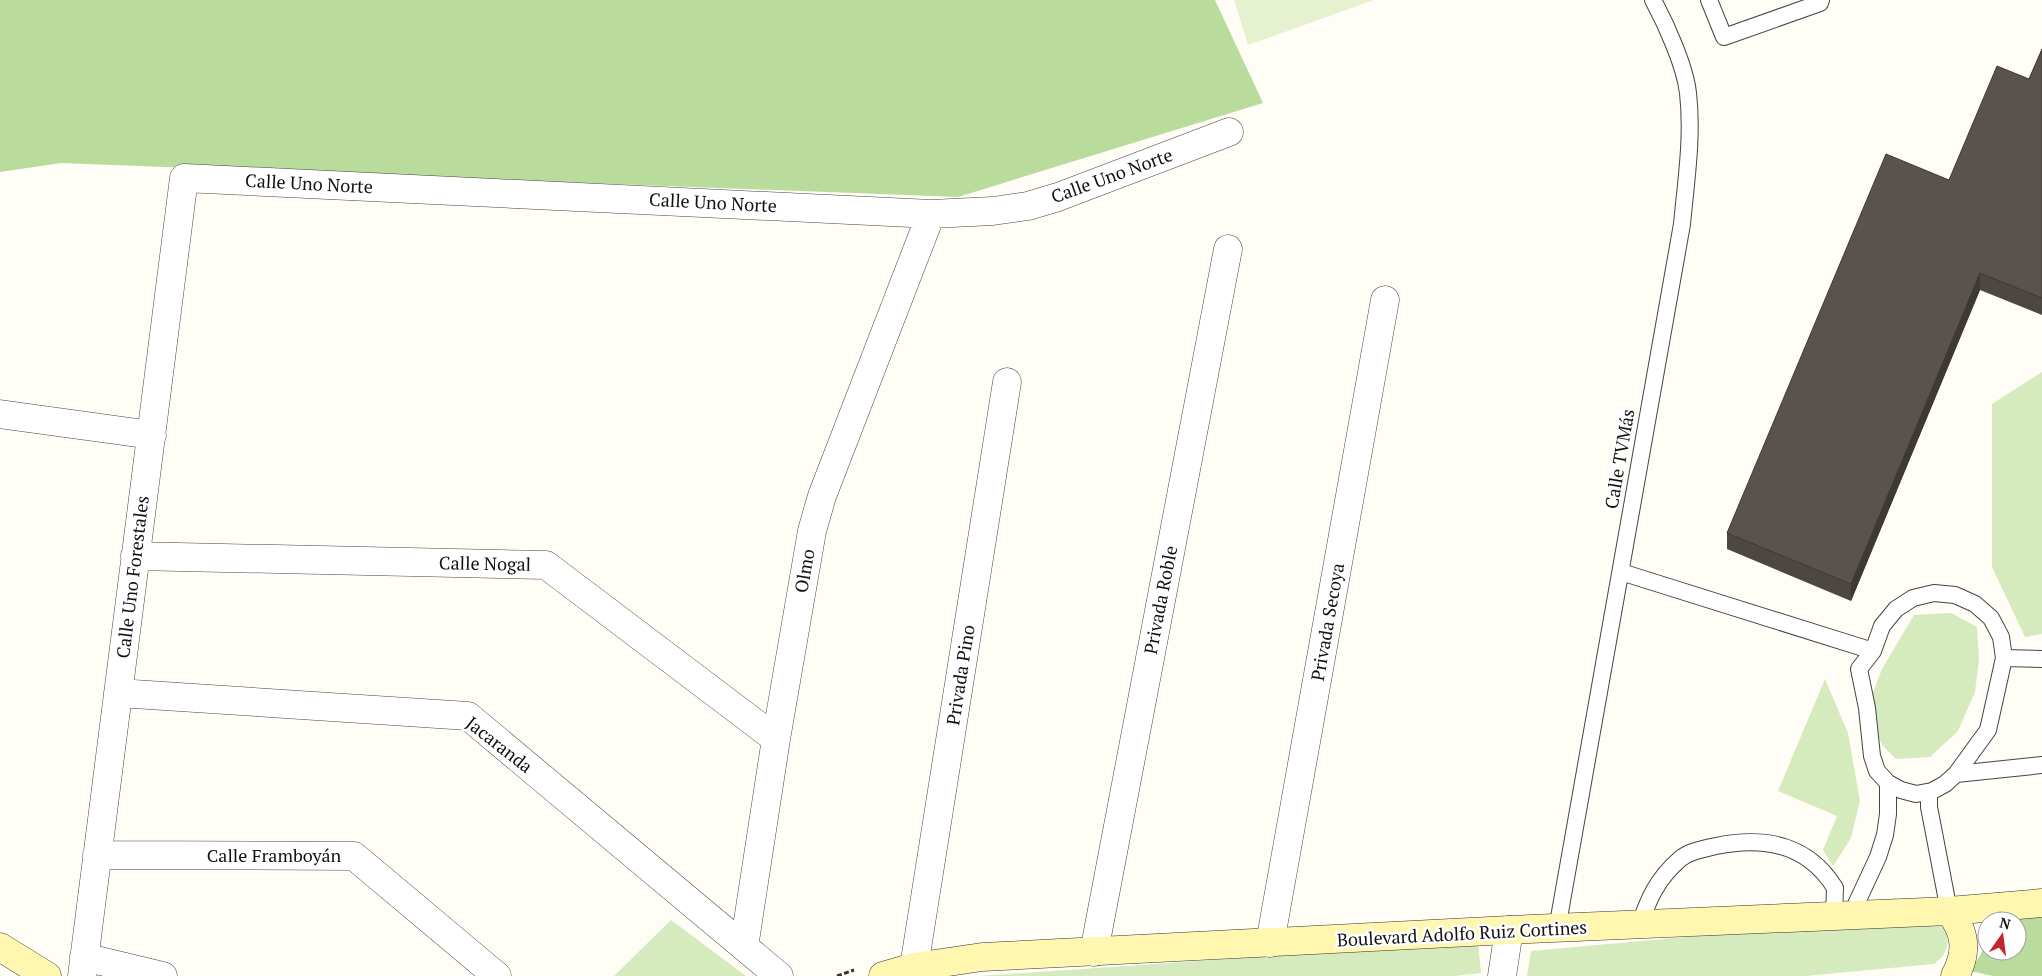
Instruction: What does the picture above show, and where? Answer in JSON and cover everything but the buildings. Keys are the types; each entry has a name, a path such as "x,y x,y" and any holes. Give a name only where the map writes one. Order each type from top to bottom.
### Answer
{"main road":[{"name":"Boulevard Adolfo Ruiz Cortines","path":"883,976 914,967 982,957 1508,930 1639,926 1949,911 2042,903"},
{"path":"1949,911 1958,923 1964,936 1964,952 1961,965 1955,976"},
{"path":"0,947 47,976"}],"street":[{"name":"Calle Uno Norte","path":"184,178 931,214 993,211 1028,206 1058,197 1229,132"},
{"name":"Calle Uno Forestales","path":"83,967 184,178"},
{"name":"Olmo","path":"744,947 776,739 812,531 820,504 931,214"},
{"name":"Privada Roble","path":"1094,952 1228,249"},
{"name":"Privada Secoya","path":"1270,943 1386,300"},
{"name":"Privada Pino","path":"914,967 1007,382"},
{"path":"0,414 152,435"},
{"name":"Calle Nogal","path":"136,556 546,565 776,739"},
{"name":"Jacaranda","path":"118,694 468,716 779,976"},
{"name":"Calle Framboyán","path":"97,855 354,856 497,976"},
{"path":"1502,976 1508,930"},
{"path":"83,967 163,976"}],"lane":[{"name":"Calle TVMás","path":"1557,929 1682,224 1689,152 1688,92 1675,47 1653,0"},
{"path":"1709,0 1724,38 1820,3 1821,0"},
{"path":"1620,572 1873,651"},
{"path":"1934,593 1955,595 1975,604 1991,618 2001,637 2004,658 1988,730 1956,774 1945,784 1929,792 1916,794 1901,790 1888,783 1878,771 1872,756 1867,708 1859,669 1873,651 1882,626 1896,609 1913,598 1934,593"},
{"path":"2004,658 2042,659"},
{"path":"1956,774 2042,765"},
{"path":"1843,916 1878,857 1885,835 1888,814 1888,783"},
{"path":"1929,792 1929,807 1949,911"},
{"path":"1639,926 1653,888 1681,858 1697,850 1724,844 1749,842 1770,843 1792,849 1814,861 1835,888 1843,916"}],"green space":[{"path":"0,0 1215,0 1263,103 958,197 61,163 0,172"},
{"path":"1234,0 1374,0 1248,45"},
{"path":"2042,372 2042,634 2025,637 1992,567 1992,404"},
{"path":"1951,613 1977,627 1979,660 1975,692 1958,731 1930,757 1896,759 1882,745 1867,708 1882,669 1914,615"},
{"path":"1825,679 1848,733 1860,801 1851,838 1833,866 1823,850 1837,816 1778,791"},
{"path":"2027,914 2042,914 2042,976 1993,976 1970,971 1977,960 2027,961"},
{"path":"671,920 746,976 614,976"},
{"path":"1945,925 1947,937 1946,951 1934,964 1805,976 1527,976 1531,951 1719,934"},
{"path":"1478,942 1481,973 1454,976 978,976"}]}
